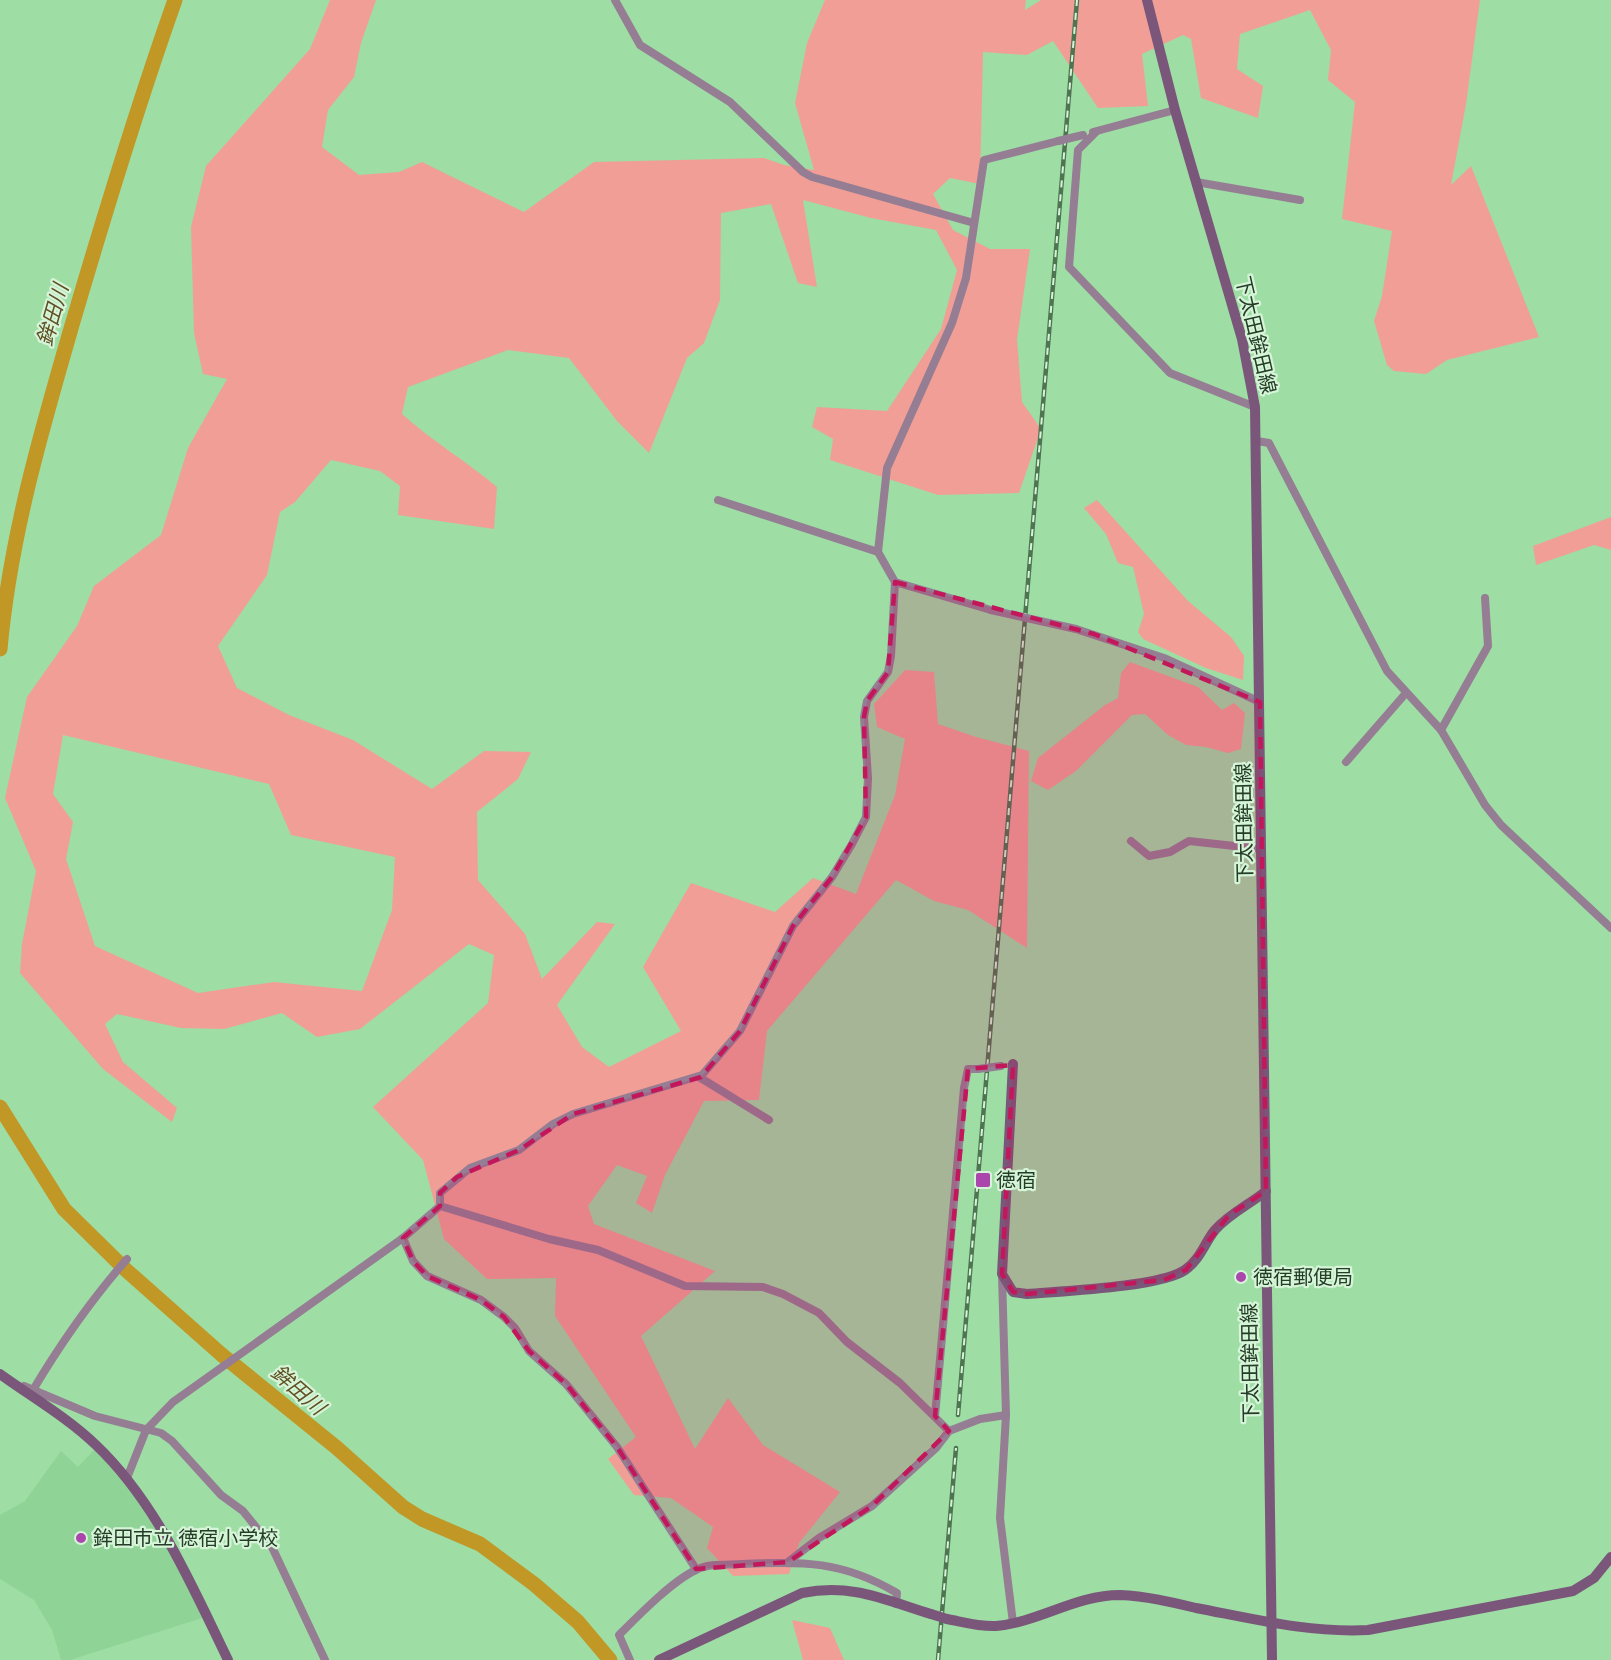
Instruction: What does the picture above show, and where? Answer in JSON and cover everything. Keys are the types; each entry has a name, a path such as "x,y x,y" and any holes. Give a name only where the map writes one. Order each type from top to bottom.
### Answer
{"street":[{"path":"615,0 640,45 730,102 803,172 812,177 974,223"},
{"name":"下太田鉾田線","path":"1147,0 1175,110 1242,339 1255,407 1272,1660"},
{"path":"127,1478 146,1430 173,1402 403,1238 440,1206 440,1193 457,1177 470,1168 519,1150 553,1124 573,1114 667,1084 699,1077 740,1031 793,926 832,877 866,817 868,778 864,717 867,701 888,672 895,582 878,552 887,468 952,323 966,278 984,160 1175,110"},
{"path":"1096,132 1078,150 1069,267 1170,373 1255,407"},
{"path":"1196,182 1300,200"},
{"path":"1257,441 1269,443 1387,671 1441,730 1485,806 1501,825 1611,928"},
{"path":"718,500 878,552"},
{"path":"895,582 991,610 1076,628 1164,658 1260,702"},
{"path":"1441,730 1488,646 1485,598"},
{"path":"1346,762 1406,693"},
{"path":"1131,841 1149,856 1170,852 1189,842 1262,849"},
{"path":"935,1416 964,1088 968,1069 1013,1064 1002,1274 1006,1415 1000,1518 1013,1623"},
{"path":"699,1077 769,1120"},
{"path":"1002,1274 1012,1292 1027,1294 1164,1280 1186,1270 1229,1215 1266,1191"},
{"path":"440,1206 549,1239 598,1250 634,1262 685,1286 763,1287 783,1293 819,1313 847,1342 900,1383 949,1431"},
{"path":"403,1238 413,1261 427,1276 481,1300 504,1317 515,1328 529,1351 566,1384 617,1447 696,1569"},
{"path":"33,1390 55,1353 127,1259"},
{"path":"4,1377 94,1416 161,1433 172,1441 214,1487 243,1511 272,1547 325,1660"},
{"path":"4,1377 86,1436 127,1478 179,1560 228,1660"},
{"path":"788,1562 819,1538 872,1506 936,1448 949,1431 980,1419 1006,1415"},
{"path":"659,1660 802,1593 822,1589 860,1591 947,1619 986,1626 1013,1623 1065,1604 1118,1595 1152,1599 1319,1630 1368,1630 1573,1591 1594,1578 1611,1557"},
{"path":"630,1660 619,1635 637,1615 696,1569 788,1562 833,1566 861,1574 897,1593 896,1604"}],"highlighted area":[{"path":"895,582 1094,634 1260,702 1266,1191 1229,1215 1186,1270 1164,1280 1027,1294 1013,1292 1002,1274 1013,1065 968,1069 935,1416 949,1431 872,1506 788,1562 696,1569 617,1447 566,1384 529,1351 504,1317 481,1300 427,1276 413,1261 403,1238 440,1206 440,1193 457,1177 519,1150 573,1114 701,1077 740,1031 793,926 832,877 866,817 864,717 867,701 888,672"}],"shaded area":[{"path":"330,0 376,0 361,43 354,77 328,110 322,147 359,175 399,172 422,162 524,212 594,162 764,158 784,165 814,170 795,103 807,43 825,0 1026,0 1025,10 1041,0 1480,0 1466,104 1451,185 1471,166 1539,337 1447,360 1426,374 1394,371 1387,365 1374,321 1382,296 1392,231 1342,219 1355,102 1328,80 1331,50 1310,10 1240,34 1237,69 1263,86 1258,118 1201,98 1191,39 1183,35 1142,54 1148,106 1098,108 1053,41 1027,55 983,52 980,184 950,178 933,194 953,230 990,249 1030,249 1017,340 1022,402 1041,429 1019,493 938,495 830,460 833,439 812,427 817,407 887,411 941,329 957,270 936,230 871,218 803,200 817,287 798,283 771,204 721,213 720,300 704,343 687,358 649,453 617,421 569,358 508,350 408,387 402,414 497,487 494,529 398,515 400,486 380,471 331,460 295,502 280,512 267,575 218,646 237,688 289,715 353,740 432,789 484,751 531,752 518,779 477,812 478,880 525,934 542,979 597,922 615,924 557,1005 582,1047 609,1067 681,1031 643,967 691,883 775,912 813,878 856,894 895,795 905,739 877,727 874,704 905,670 934,672 938,724 1029,751 1027,948 968,910 934,901 896,880 767,1031 759,1100 704,1101 665,1175 652,1213 636,1203 647,1176 617,1165 588,1206 594,1224 715,1271 641,1336 695,1449 728,1398 763,1445 840,1492 799,1543 789,1574 733,1576 707,1548 713,1527 671,1498 634,1495 608,1459 636,1437 555,1316 556,1278 487,1279 444,1239 423,1160 373,1107 488,1003 494,955 469,944 360,1029 317,1037 282,1013 224,1029 181,1028 117,1014 105,1024 123,1062 177,1108 172,1122 103,1069 20,973 22,944 36,871 5,798 27,697 77,626 94,586 161,535 188,448 227,379 203,374 194,333 191,227 206,166 310,49","holes":["63,735 269,784 291,835 395,857 392,910 362,991 274,982 198,993 95,946 66,859 73,822 53,794"]},
{"path":"1097,500 1188,601 1231,637 1244,656 1243,680 1206,668 1143,639 1138,632 1144,614 1133,567 1118,563 1106,534 1084,508"},
{"path":"1611,517 1611,550 1594,545 1536,565 1533,546"},
{"path":"1130,662 1198,687 1222,710 1234,703 1245,713 1241,749 1228,753 1186,745 1168,735 1145,714 1132,715 1076,771 1048,790 1031,781 1038,758 1105,705 1118,698 1121,673"},
{"name":"鉾田市立 徳宿小学校","path":"95,1449 123,1478 176,1562 202,1618 70,1660 61,1660 52,1630 34,1600 0,1579 0,1515 25,1501 61,1451 78,1467"},
{"path":"792,1620 830,1628 844,1660 803,1660"}],"waterway":[{"name":"鉾田川","path":"0,649 11,567 38,445 109,202 175,0"},
{"name":"鉾田川","path":"0,1107 64,1209 126,1270 222,1355 337,1448 403,1507 422,1519 480,1544 534,1584 578,1622 610,1660"}],"railway":[{"path":"958,1415 1077,0"},
{"path":"938,1660 956,1448"}],"place":[{"name":"徳宿","path":"983,1180"},
{"name":"徳宿郵便局","path":"1241,1277"},
{"name":"鉾田市立 徳宿小学校","path":"81,1538"}]}
